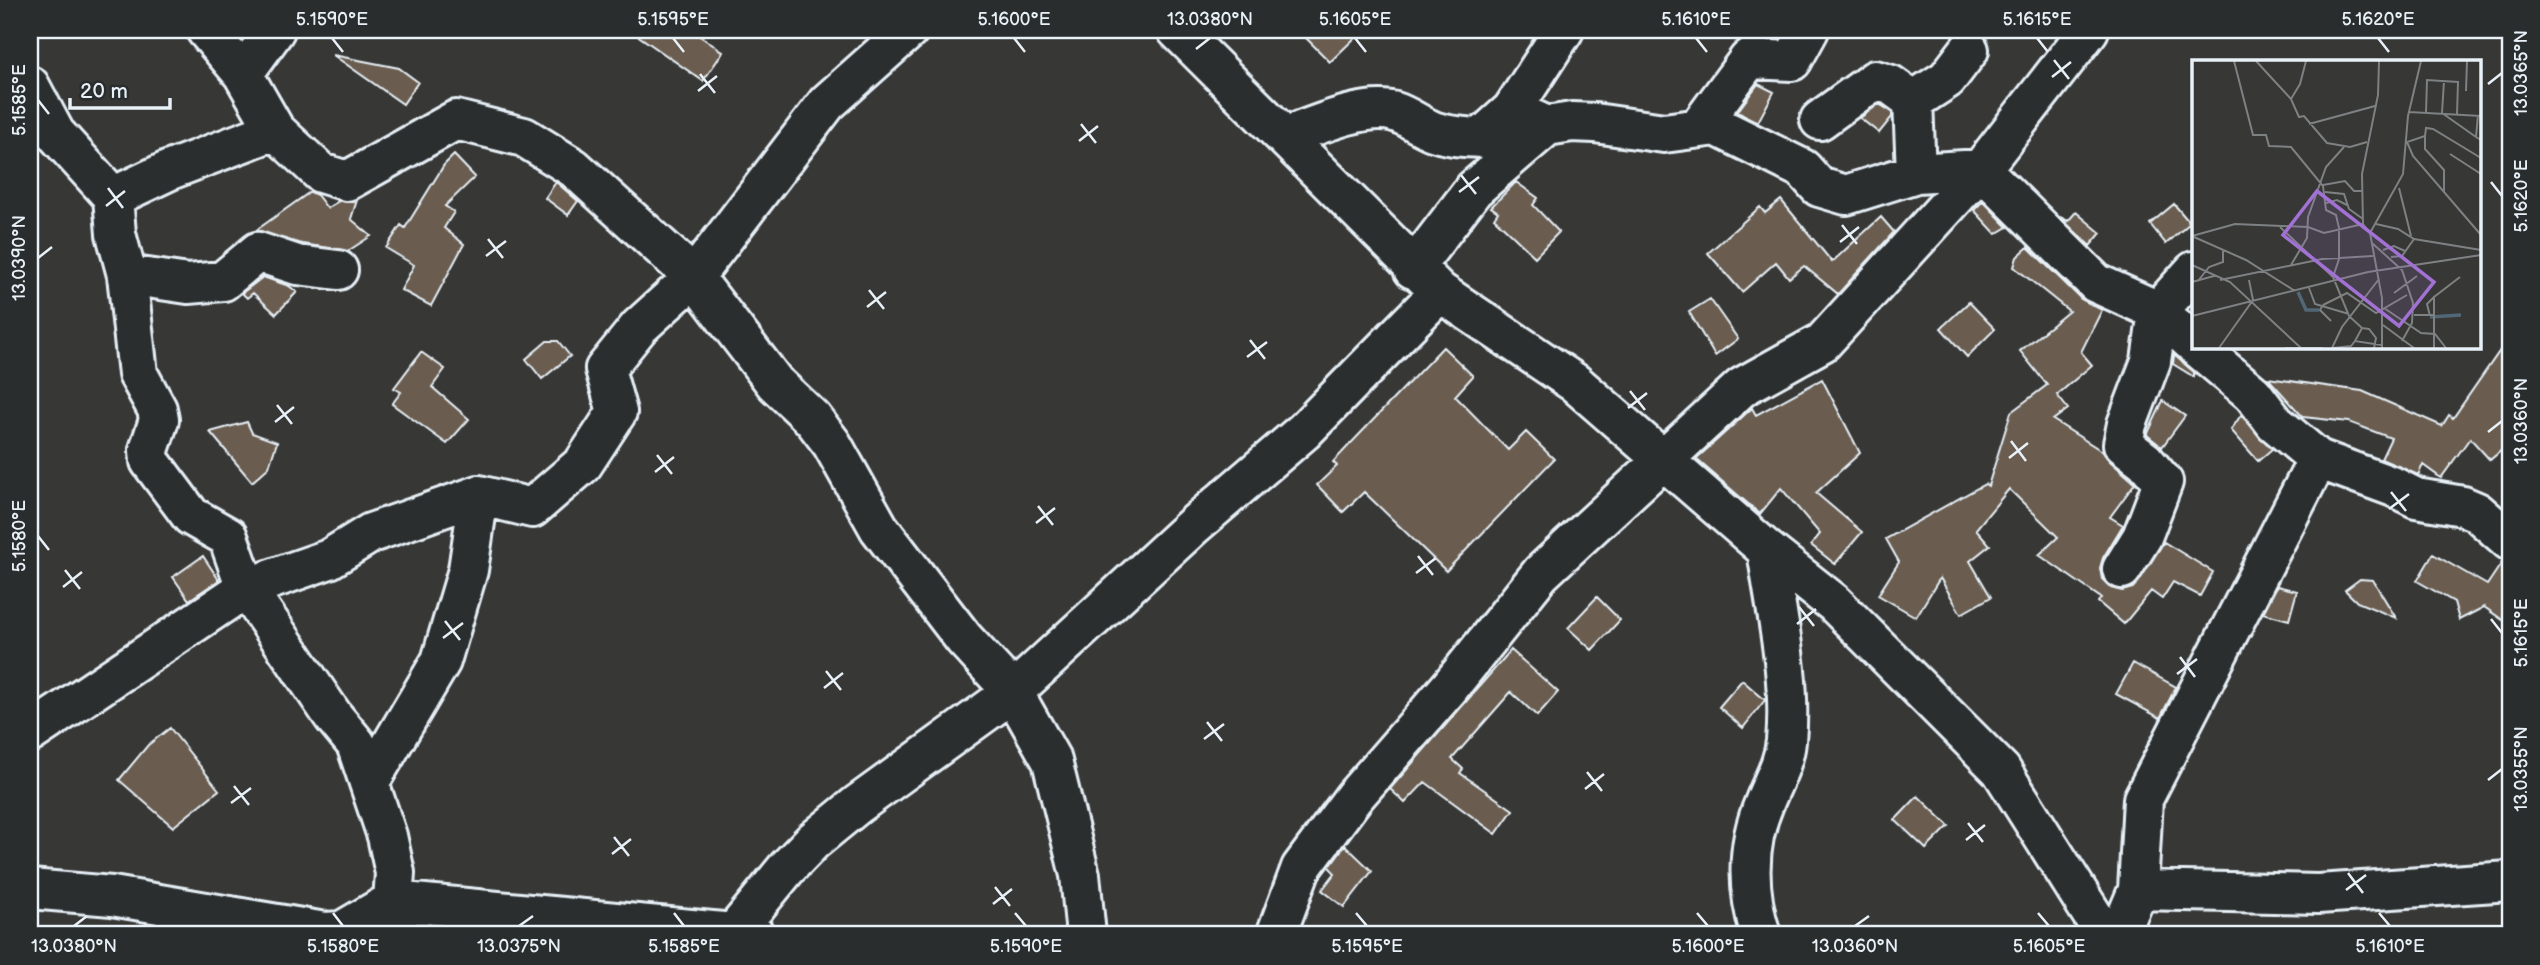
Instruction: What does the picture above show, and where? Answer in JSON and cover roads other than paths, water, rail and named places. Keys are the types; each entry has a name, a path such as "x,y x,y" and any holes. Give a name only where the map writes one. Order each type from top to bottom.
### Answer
{"street":[{"path":"206,30 243,74 275,130 321,173 347,181 456,120 518,135 574,168 694,277 775,383 813,419 832,443 879,528 964,639 1013,692 1052,761 1080,875 1086,935"},
{"path":"243,74 275,30"},
{"path":"30,733 246,588 329,559 371,533 480,495 532,508 583,464 617,412 605,369 639,327 694,277 827,103 909,30"},
{"path":"1177,30 1427,281 1575,383 1767,550 1834,603 2001,770 2105,935"},
{"path":"1285,137 1327,121 1378,110 1394,112 1434,131 1481,138 1512,110 1564,30"},
{"path":"1699,127 1749,59 1792,61 1809,30"},
{"path":"1276,935 1301,868 1354,797 1449,688 1541,573 1742,387 1823,342 1981,169 2089,30"},
{"path":"1913,101 1947,79 1969,51"},
{"path":"1819,121 1875,80 1891,85 1913,101"},
{"path":"30,86 55,133 113,197 116,234 127,275 138,374 157,409 159,421 149,450 150,461 191,516 228,537 246,588 333,716 356,744 395,873 396,918"},
{"path":"1913,101 1916,173"},
{"path":"1512,110 1546,127"},
{"path":"30,889 112,896 325,932 342,931 396,918 740,934 813,841 857,805 1013,692 1192,526 1304,431 1427,281 1474,189 1546,127 1572,122 1595,123 1664,133 1716,126 1803,169 1819,187 1846,195 1916,173 1981,169 2095,283 2158,311 2192,343"},
{"path":"113,197 170,170 275,130"},
{"path":"127,275 188,285 223,281 258,252 297,265 338,270"},
{"path":"2122,569 2142,537 2163,482 2145,461 2123,444 2127,424 2151,361 2158,311 2192,272"},
{"path":"2197,348 2253,394 2275,424 2318,459 2416,498 2463,506 2477,512 2510,541"},
{"path":"2119,935 2138,890 2143,799 2318,459"},
{"path":"369,783 441,661 468,570 480,495"},
{"path":"1761,935 1750,897 1756,823 1783,760 1787,737 1784,675 1767,550"},
{"path":"2138,890 2318,894 2510,881"}]}
